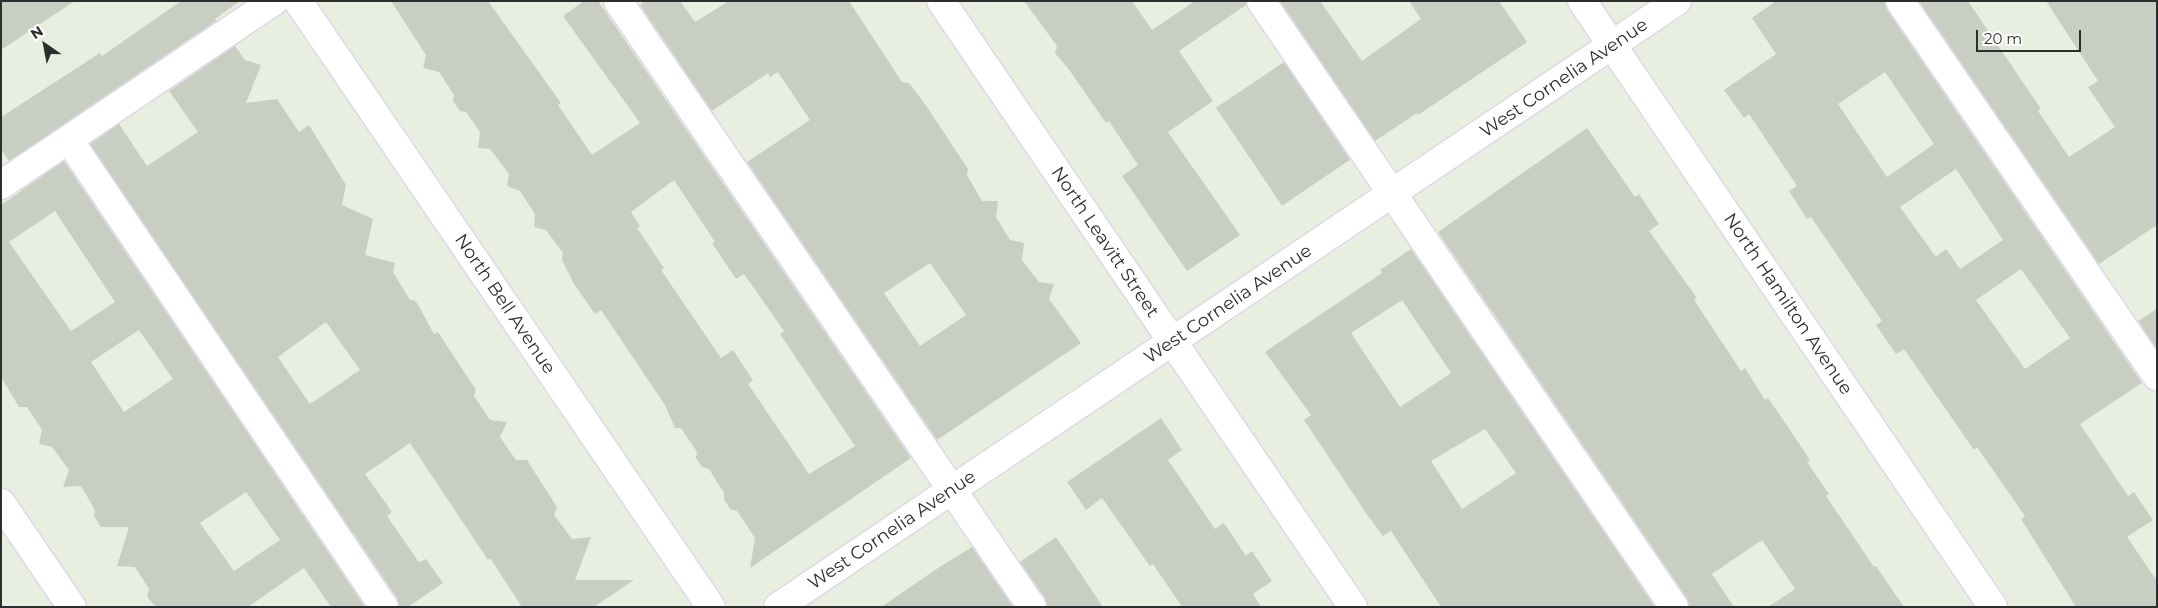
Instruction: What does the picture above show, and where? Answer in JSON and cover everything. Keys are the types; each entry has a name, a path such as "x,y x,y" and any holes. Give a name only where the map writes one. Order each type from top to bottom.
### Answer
{"street":[{"path":"1,185 274,1"},
{"name":"North Bell Avenue","path":"298,1 711,607"},
{"path":"618,1 1032,607"},
{"name":"North Leavitt Street","path":"941,1 1353,607"},
{"path":"1261,1 1674,607"},
{"name":"North Hamilton Avenue","path":"1582,1 1994,607"},
{"name":"West Cornelia Avenue","path":"778,607 1677,1"},
{"path":"1900,1 2157,377"},
{"path":"69,140 384,607"},
{"path":"1,503 72,607"}],"building":[{"path":"1,1 75,1 1,50"},
{"path":"181,1 240,1 215,19 216,21 9,161 1,149 1,117 100,53 102,56"},
{"path":"391,1 488,1 561,103 558,105 592,155 640,123 563,16 584,1 598,1 911,458 750,568 755,538 737,511 730,509 724,499 724,493 709,469 702,467 696,458 697,452 681,428 675,428 665,405 601,310 595,314 574,284 562,260 563,253 546,230 534,227 535,214 520,191 507,186 509,174 490,149 478,148 480,132 466,112 460,111 453,101 454,95 439,72 423,68 426,55","holes":["674,180 715,242 712,243 736,279 744,274 784,331 780,334 855,446 809,474 748,384 753,380 733,350 721,358 661,270 664,268 637,228 640,226 631,212"]},
{"path":"644,1 680,1 695,22 729,1 849,1 902,82 909,83 925,104 968,169 967,175 982,201 998,201 996,217 1010,240 1024,243 1022,260 1039,282 1054,284 1049,299 1081,343 937,440 747,162 810,120 778,72 770,77 768,73 712,111 640,5","holes":["930,263 966,315 920,346 884,293"]},
{"path":"1024,1 1132,1 1152,30 1195,1 1246,1 1246,5 1179,51 1213,101 1168,132 1240,235 1187,271 1122,176 1138,165 1109,121 1106,123 1070,71 1055,53 1057,46"},
{"path":"1280,1 1320,1 1362,61 1421,19 1409,1 1499,1 1527,42 1418,115 1417,113 1375,141"},
{"path":"1776,1 1885,1 1887,10 2142,383 2080,424 2128,496 2134,492 2153,520 2127,537 2157,581 2157,607 2076,607 2021,519 2025,516 1977,447 1974,450 1904,349 1896,354 1876,325 1882,321 1811,217 1807,219 1789,191 1797,186 1749,114 1744,118 1724,90 1776,54 1752,18","holes":["1885,72 1934,144 1887,177 1838,104","1956,169 2003,240 1960,269 1946,249 1936,257 1900,207","2021,269 2070,338 2025,369 1976,300"]},
{"path":"1919,1 1968,1 2041,109 2038,111 2069,157 2115,127 2088,87 2098,81 2046,1 2157,1 2157,225 2099,264"},
{"path":"235,46 245,60 261,65 246,103 277,99 299,132 309,125 346,185 342,205 373,219 365,255 395,263 393,272 410,300 416,301 434,334 438,332 476,390 474,396 490,420 507,422 500,437 516,460 527,460 557,507 554,515 572,539 591,537 575,580 634,580 594,607 522,607 490,558 488,560 410,443 365,474 392,512 387,516 418,561 426,559 443,583 408,607 399,607 397,598 90,144 119,124 147,166 198,132 169,91","holes":["326,322 360,370 310,404 278,357"]},
{"path":"1284,62 1350,160 1282,206 1216,108"},
{"path":"1587,128 1635,197 1639,194 1659,224 1649,231 1697,298 1694,300 1741,371 1745,368 1765,400 1768,398 1788,427 1810,460 1807,462 1829,494 1826,496 1874,567 1876,566 1904,607 1768,607 1795,589 1762,540 1712,574 1734,607 1689,607 1687,598 1438,232"},
{"path":"64,161 365,607 331,607 304,568 248,607 156,607 147,597 149,589 135,567 117,566 129,527 101,527 94,516 95,510 81,486 63,487 69,470 52,447 39,444 42,430 27,407 19,407 1,377 1,205","holes":["55,211 115,302 71,331 9,242","139,330 173,379 124,412 91,362","246,492 280,540 234,571 200,523"]},
{"path":"1411,249 1655,607 1441,607 1391,531 1383,536 1304,420 1311,415 1265,352 1382,273 1380,270","holes":["1402,300 1451,373 1400,407 1351,333","1485,429 1516,473 1462,509 1431,461"]},
{"path":"2157,309 2157,349 2138,321"},
{"path":"1161,418 1182,450 1168,460 1215,529 1224,523 1246,556 1252,551 1272,581 1253,594 1261,607 1182,607 1153,564 1150,566 1102,498 1086,510 1067,482"},
{"path":"1056,537 1103,607 1047,607 1045,598 1020,562"},
{"path":"972,547 1013,607 881,607 938,568"}]}
